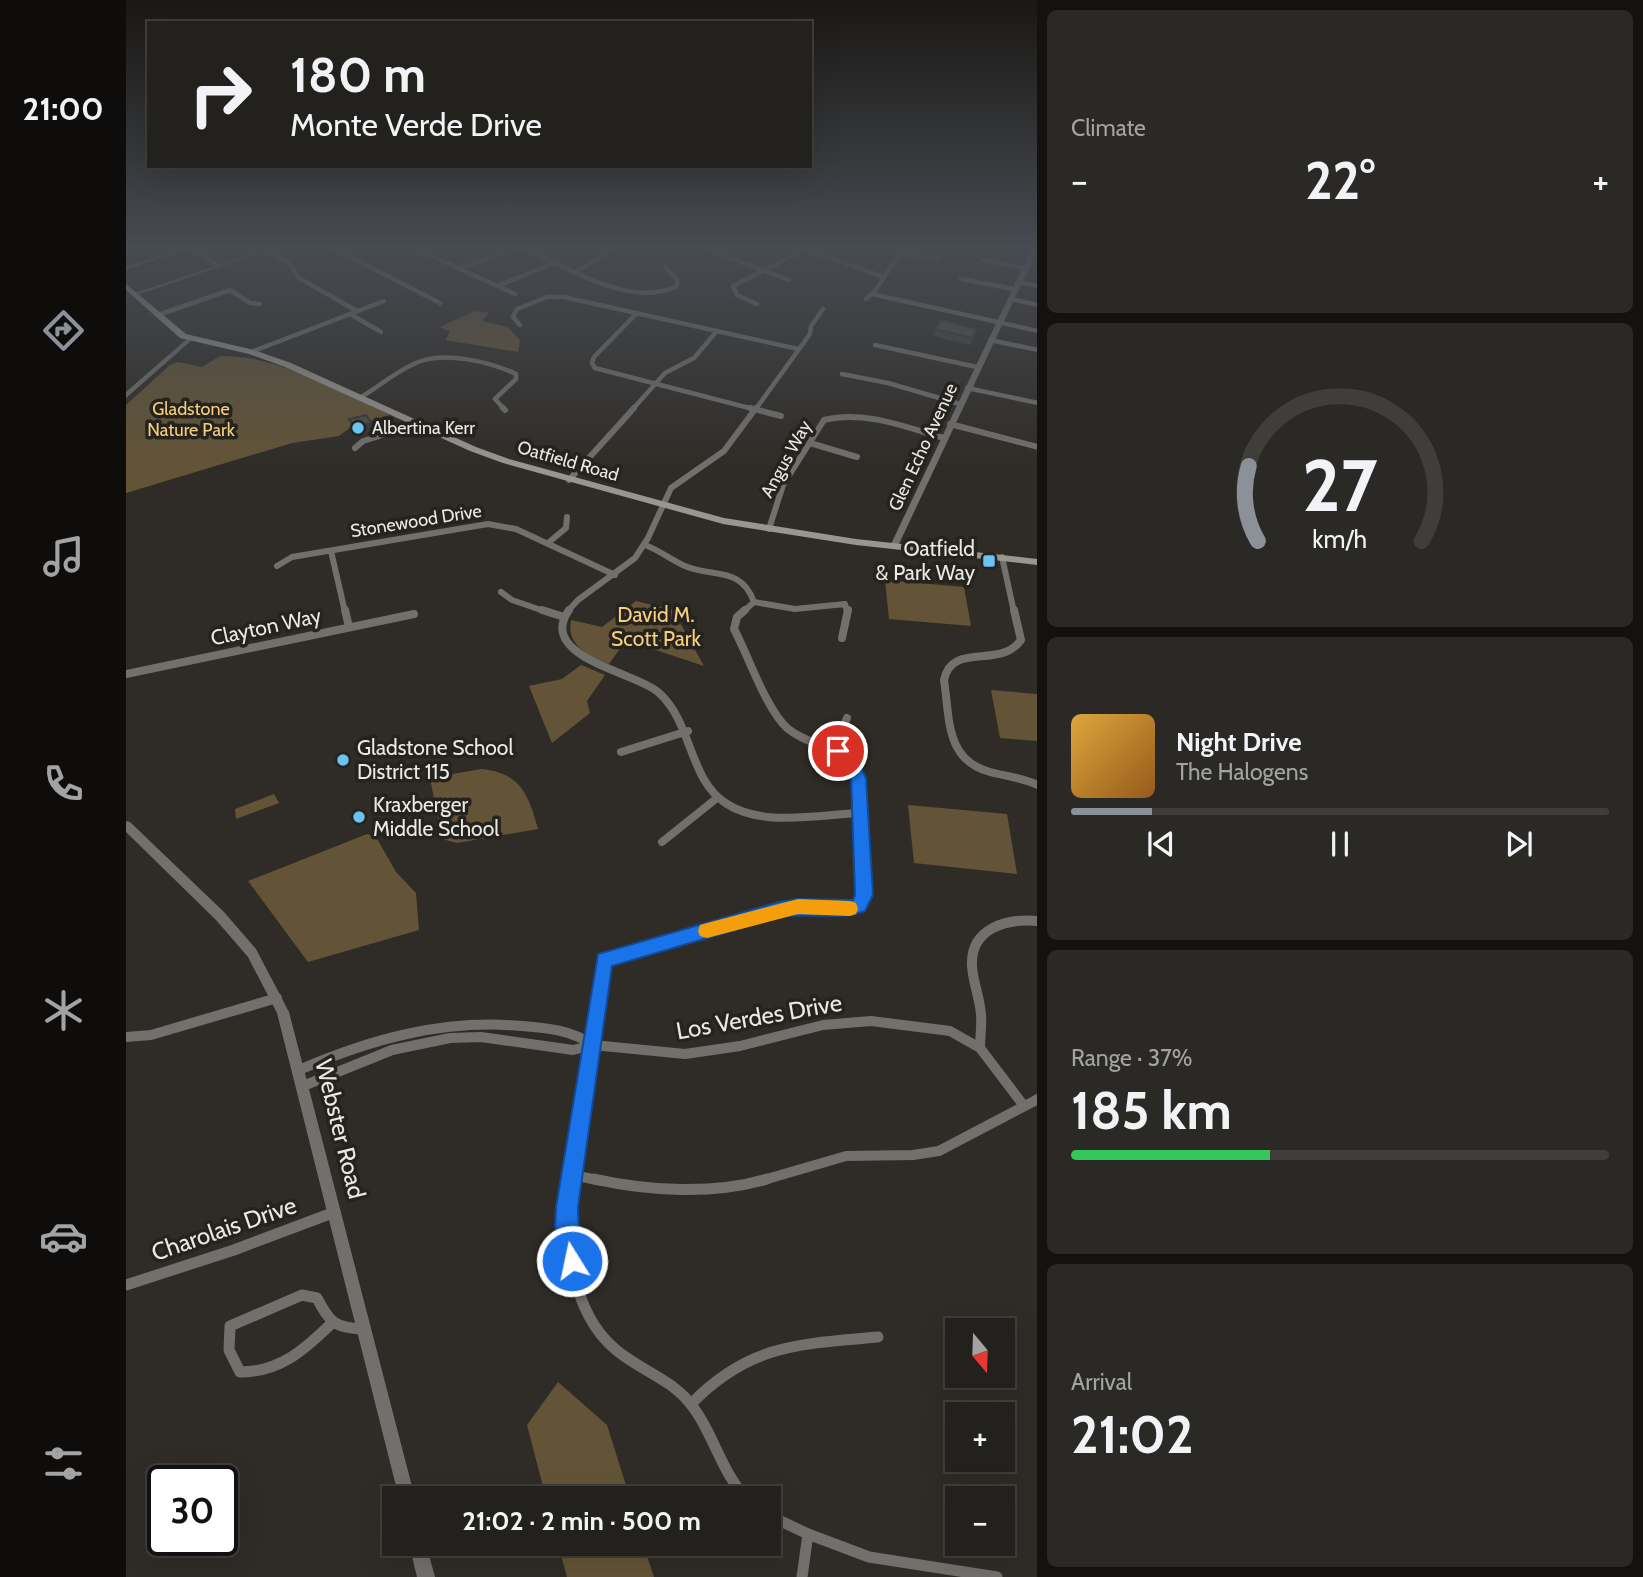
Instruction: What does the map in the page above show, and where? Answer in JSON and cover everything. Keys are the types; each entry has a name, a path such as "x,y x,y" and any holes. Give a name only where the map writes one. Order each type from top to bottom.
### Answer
{"main road":[{"name":"Oatfield Road","path":"165,322 178,334 190,339 251,352 320,378 481,453 706,518 894,546 1037,562"}],"street":[{"path":"251,352 330,322"},
{"path":"363,322 381,332"},
{"path":"629,322 594,357 592,363 603,372 781,416"},
{"path":"675,322 798,349"},
{"path":"815,322 726,450 677,482 660,505 645,545 615,575 582,598 564,617 563,633 574,651 594,664 629,675 653,688 674,707 688,731 704,781 717,798 735,809 757,814 859,813"},
{"path":"992,322 1037,331"},
{"name":"Glen Echo Avenue","path":"894,546 998,323"},
{"path":"569,480 605,437 619,426 656,384 672,368 694,358 717,331"},
{"path":"126,396 190,339"},
{"path":"990,340 1037,350"},
{"path":"875,345 977,368"},
{"path":"361,397 421,360 463,361 516,374 516,379 495,399 505,410"},
{"path":"458,369 463,361"},
{"path":"842,374 888,383 960,404"},
{"path":"967,388 1037,403"},
{"name":"Angus Way","path":"769,529 783,485 824,420 856,416 944,438"},
{"path":"355,448 363,441 419,424"},
{"path":"950,424 1037,447"},
{"path":"810,443 857,457"},
{"path":"548,542 566,528 567,517"},
{"name":"Stonewood Drive","path":"349,627 331,551 488,524 511,527 615,575"},
{"path":"645,545 668,554 688,568 741,579 748,585 754,602"},
{"path":"276,566 292,558 331,551"},
{"path":"1002,557 1021,640 1016,648 1006,655 962,658 946,670 944,680 954,745 959,754 975,768 1037,785"},
{"path":"683,576 688,568"},
{"path":"501,592 512,600 564,617"},
{"path":"754,602 795,609 845,604 848,609 842,638"},
{"path":"735,1486 719,1462 704,1426 691,1404 673,1385 616,1350 600,1335 592,1322 572,1261 566,1228 604,960 798,906 849,909 859,906 864,895 856,769 845,756 832,748 804,740 789,731 751,669 747,653 734,629 737,617 754,602"},
{"name":"Clayton Way","path":"126,674 414,614"},
{"path":"832,748 847,718"},
{"path":"621,752 688,731"},
{"path":"662,842 717,798"},
{"name":"Webster Road","path":"126,825 220,916 252,953 276,998 299,1070 404,1486"},
{"path":"980,1048 981,1018 974,971 976,942 988,929 1010,920 1037,921"},
{"path":"126,1037 151,1035 276,998"},
{"name":"Los Verdes Drive","path":"303,1086 392,1049 450,1038 481,1037 573,1050 593,1045 685,1054 740,1046 823,1025 871,1021 950,1031 980,1048 1024,1106"},
{"name":"Los Verdes Drive","path":"299,1070 376,1039 438,1025 510,1024 576,1032 593,1045"},
{"path":"573,1175 639,1189 701,1189 762,1181 846,1156 913,1155 939,1151 1037,1100"},
{"name":"Charolais Drive","path":"126,1285 234,1250 335,1212"},
{"path":"331,1324 298,1355 256,1372 240,1372 232,1363 227,1345 230,1326 302,1295 317,1298 331,1324 341,1329 364,1329"},
{"path":"691,1404 705,1387 728,1370 772,1349 878,1337"},
{"path":"781,1521 869,1557 997,1577"},
{"path":"802,1577 808,1534"},
{"path":"421,1556 426,1577"}],"green space":[{"path":"452,322 485,322 508,327 520,340 518,352 445,340 450,332 440,327"},
{"name":"Gladstone Nature Park","path":"220,356 264,361 286,368 390,415 352,426 339,436 292,443 126,493 126,405 170,365 178,362 202,367"},
{"path":"885,580 964,587 971,626 889,619"},
{"name":"David M. Scott Park","path":"636,601 673,610 704,666 626,640 609,664 581,649 572,637 571,620 602,627"},
{"name":"David M. Scott Park","path":"581,665 605,675 587,701 590,713 552,743 529,686 562,679"},
{"path":"991,690 1037,694 1037,741 1000,738"},
{"path":"481,769 505,775 521,787 531,805 538,829 457,843 442,839 430,778"},
{"path":"274,794 279,803 236,819 235,809"},
{"path":"908,805 1007,814 1017,874 914,863"},
{"path":"367,834 376,837 396,872 416,893 419,930 308,962 248,881"},
{"path":"558,1382 607,1425 626,1486 543,1486 527,1425"},
{"path":"561,1556 647,1556 654,1577 567,1577"}],"building":[{"path":"940,322 947,322 977,329 972,338 935,329"},
{"path":"366,415 372,423 355,427 349,419"}],"slow traffic":[{"path":"707,931 798,906 850,909"}],"place":[{"name":"Albertina Kerr","path":"358,428"},
{"name":"Oatfield & Park Way","path":"989,561"},
{"name":"Gladstone School District 115","path":"343,760"},
{"name":"Kraxberger Middle School","path":"359,817"}],"route":[{"path":"572,1261 566,1228 567,1207 604,960 779,910 798,906 849,909 859,906 864,895 859,778 851,762 838,751"}]}
